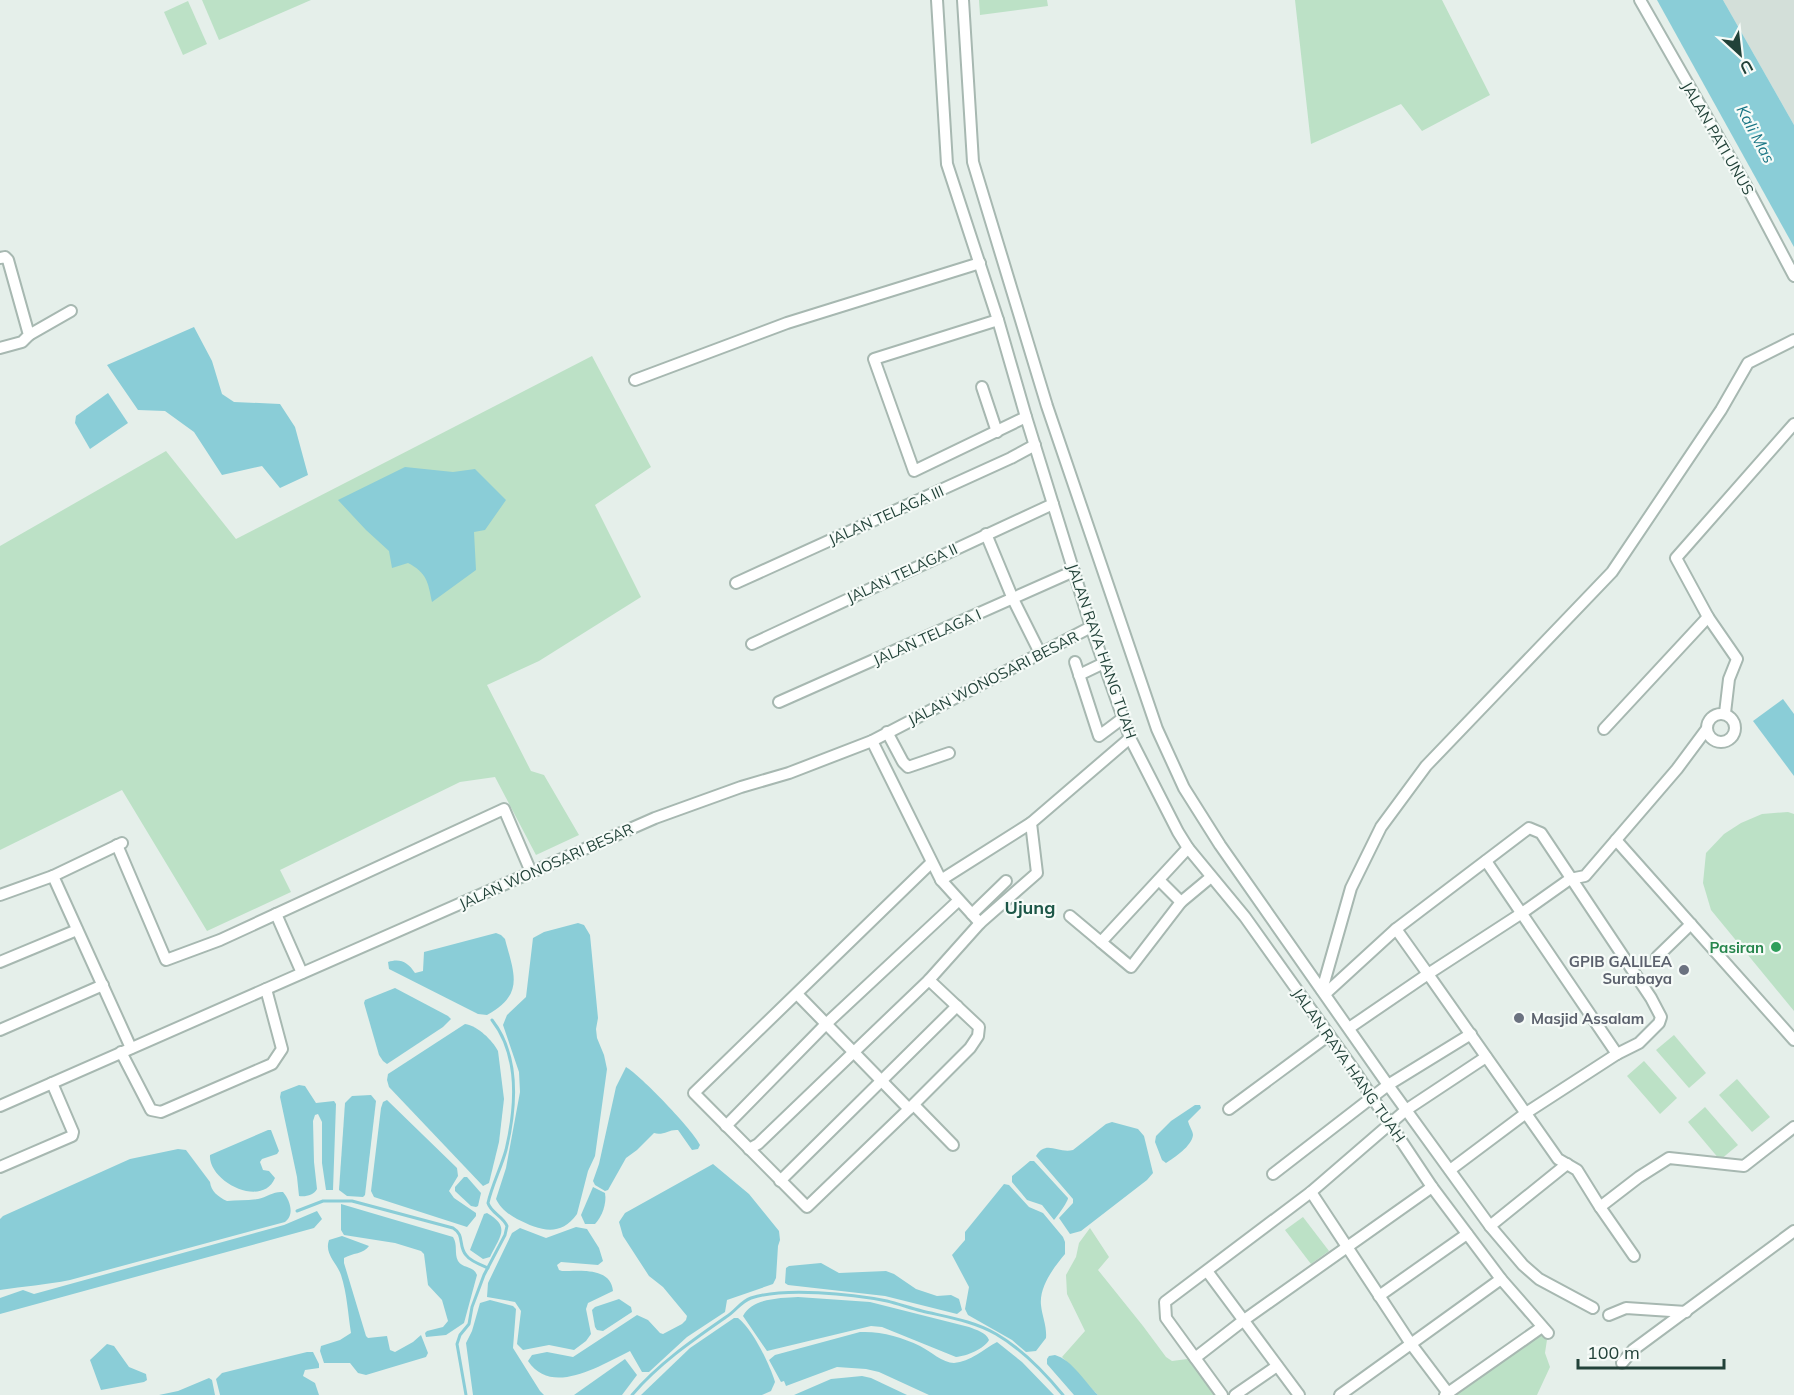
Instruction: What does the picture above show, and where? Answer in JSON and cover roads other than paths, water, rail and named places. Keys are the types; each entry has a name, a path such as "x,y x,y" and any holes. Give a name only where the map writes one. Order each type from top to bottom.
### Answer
{"street":[{"name":"JALAN RAYA HANG TUAH","path":"937,0 947,164 998,320 1091,627 1131,738 1188,848 1245,917 1372,1097 1432,1187 1501,1279 1545,1330 1446,1394"},
{"name":"JALAN RAYA HANG TUAH","path":"963,0 973,162 1047,406 1157,729 1184,788 1220,845 1490,1226 1523,1265 1539,1279 1593,1308"},
{"name":"JALAN PATI UNUS","path":"1640,0 1748,189 1794,276"},
{"path":"3,258 8,260 28,337"},
{"path":"635,380 787,323 980,263"},
{"path":"0,348 22,342 71,311"},
{"path":"998,320 874,359 914,471 1026,417"},
{"path":"1324,992 1351,888 1381,827 1426,766 1612,572 1721,410 1748,363 1794,342"},
{"path":"982,387 996,432"},
{"path":"1725,713 1729,679 1737,659 1708,617 1676,558 1794,424"},
{"name":"JALAN TELAGA III","path":"736,583 1035,445"},
{"name":"JALAN TELAGA II","path":"752,644 1053,504"},
{"path":"986,534 1013,599 1040,653"},
{"name":"JALAN TELAGA I","path":"778,702 1074,571"},
{"path":"1604,729 1708,617"},
{"name":"JALAN WONOSARI BESAR","path":"0,1106 655,818 741,787 789,773 872,741 1091,627"},
{"path":"1075,662 1099,736 1123,718"},
{"path":"1079,675 1104,663"},
{"path":"1725,713 1735,722 1736,732 1730,740 1720,742 1711,739 1707,730 1708,721 1715,714 1725,713"},
{"path":"1349,1028 1570,879 1585,876 1677,769 1707,730"},
{"path":"887,732 908,767 949,753"},
{"path":"941,880 1031,823 1131,738"},
{"path":"872,741 941,880 958,901 981,923"},
{"path":"0,894 53,876 119,844 166,960 220,940 504,809 531,872"},
{"path":"749,1149 758,1144 929,980 981,923 1037,873 1031,823"},
{"path":"1324,992 1395,929 1529,828 1541,833 1645,988 1661,1017 1659,1023 1639,1043 1617,1054 1526,1113 1450,1170"},
{"path":"1616,840 1794,1040"},
{"path":"1101,942 1188,848"},
{"path":"1486,861 1617,1054"},
{"path":"929,980 979,1027 978,1036 970,1048 912,1107 807,1207 694,1093 931,863"},
{"path":"53,876 103,985 126,1050 151,1110 162,1112 272,1064 282,1049 266,989"},
{"path":"1070,916 1131,967 1181,902 1211,878"},
{"path":"1159,880 1181,902"},
{"path":"972,914 1006,881"},
{"path":"726,1126 826,1024 958,901"},
{"path":"276,914 302,973"},
{"path":"1657,957 1691,924"},
{"path":"1395,929 1558,1159 1576,1170 1634,1256"},
{"path":"0,962 77,930"},
{"path":"0,1030 103,985"},
{"path":"797,994 881,1081 953,1145"},
{"path":"780,1181 957,1006"},
{"path":"1273,1174 1388,1085 1471,1034"},
{"path":"1229,1109 1329,1035"},
{"path":"1222,1395 1166,1318 1166,1302 1311,1192 1389,1123 1486,1057"},
{"path":"0,1167 72,1136 73,1132 52,1083"},
{"path":"1600,1206 1669,1158 1744,1166 1794,1127"},
{"path":"1490,1226 1567,1164"},
{"path":"1195,1358 1244,1320 1432,1187"},
{"path":"1311,1192 1446,1394"},
{"path":"1379,1296 1467,1234"},
{"path":"1622,1363 1634,1350 1793,1234"},
{"path":"1207,1271 1299,1395"},
{"path":"1340,1395 1501,1279"},
{"path":"1609,1315 1626,1308 1686,1312"},
{"path":"1235,1395 1277,1366"}],"water":[{"name":"Kali Mas","path":"1657,0 1723,0 1794,125 1794,247"},
{"path":"194,327 212,361 222,394 234,402 280,404 295,427 308,475 280,488 262,466 222,475 194,432 165,411 138,410 107,365"},
{"path":"108,393 128,423 90,449 75,423 76,416"},
{"path":"405,467 453,472 475,469 506,500 485,530 474,532 476,570 432,602 423,574 408,563 392,568 389,551 338,500"},
{"path":"1783,699 1794,714 1794,776 1753,721"},
{"path":"578,923 584,925 590,935 598,1018 597,1038 607,1069 595,1156 588,1171 577,1214 564,1226 549,1230 541,1229 514,1217 502,1208 496,1199 506,1168 520,1092 519,1072 503,1025 507,1015 526,997 533,938 544,932"},
{"path":"496,933 505,939 514,982 507,999 487,1015 478,1014 389,969 388,962 396,960 410,966 415,973 423,971 424,952"},
{"path":"395,988 451,1019 443,1027 387,1064 379,1055 364,1003 365,1000"},
{"path":"465,1024 484,1034 498,1051 504,1099 499,1142 489,1183 483,1186 389,1087 387,1080 388,1074"},
{"path":"626,1067 666,1104 700,1145 698,1149 692,1150 678,1130 654,1133 626,1158 608,1190 605,1191 593,1181 616,1087"},
{"path":"299,1085 305,1086 316,1103 334,1101 336,1104 333,1190 326,1190 322,1163 322,1122 318,1114 315,1115 313,1121 317,1189 312,1194 304,1196 299,1196 280,1097 281,1092"},
{"path":"371,1095 376,1101 365,1195 363,1197 347,1196 339,1190 345,1103 352,1096"},
{"path":"387,1100 457,1168 458,1176 449,1191 454,1198 476,1213 467,1227 374,1197 371,1191 381,1108 383,1102"},
{"path":"1195,1105 1200,1105 1201,1108 1188,1121 1193,1133 1192,1139 1182,1151 1166,1163 1162,1160 1155,1142 1156,1136 1171,1121"},
{"path":"1112,1122 1138,1129 1144,1136 1153,1173 1081,1231 1070,1234 1059,1218 1073,1203 1073,1199 1036,1156 1044,1148 1073,1150 1106,1124"},
{"path":"271,1130 279,1151 260,1162 263,1170 269,1171 275,1178 268,1187 259,1191 248,1191 226,1182 217,1174 210,1155"},
{"path":"178,1149 186,1150 210,1182 213,1191 227,1201 254,1200 283,1192 288,1199 291,1212 288,1219 285,1222 70,1280 0,1290 0,1219 3,1216 130,1159"},
{"path":"1030,1161 1034,1161 1068,1198 1054,1220 1042,1205 1027,1200 1012,1182 1012,1176"},
{"path":"713,1164 749,1194 779,1231 776,1278 773,1284 727,1300 725,1312 687,1337 649,1372 642,1372 630,1351 588,1371 561,1378 538,1371 528,1361 532,1355 547,1352 573,1357 637,1315 648,1320 663,1334 686,1320 687,1316 663,1287 649,1276 623,1236 619,1222 625,1213"},
{"path":"464,1177 467,1177 481,1193 476,1207 471,1206 455,1191 455,1187"},
{"path":"1004,1184 1009,1185 1029,1207 1043,1213 1065,1242 1065,1254 1052,1271 1042,1291 1041,1305 1046,1338 1036,1351 1026,1352 1012,1340 968,1315 965,1309 969,1287 952,1255 965,1240 965,1232"},
{"path":"593,1187 605,1193 605,1205 595,1224 585,1224 581,1215"},
{"path":"341,1204 453,1237 458,1261 477,1275 464,1323 446,1335 426,1337 427,1331 443,1327 448,1321 442,1300 428,1285 424,1254 395,1243 344,1235 341,1230"},
{"path":"317,1211 322,1219 314,1228 0,1314 0,1298 23,1290 34,1294 284,1225"},
{"path":"487,1213 499,1223 501,1232 490,1257 483,1259 470,1250 484,1214"},
{"path":"576,1227 587,1229 599,1248 603,1261 598,1265 561,1262 557,1265 559,1270 601,1274 611,1283 613,1291 588,1303 586,1309 591,1334 574,1350 549,1345 523,1350 517,1344 521,1311 515,1302 487,1297 488,1283 512,1233 520,1228 546,1238"},
{"path":"342,1236 369,1246 364,1251 344,1258 366,1336 368,1338 387,1336 390,1350 395,1352 421,1335 428,1353 426,1357 366,1375 358,1373 350,1363 324,1363 320,1351 321,1346 340,1340 351,1333 343,1282 328,1250 329,1240"},
{"path":"821,1263 839,1273 886,1271 916,1289 937,1296 951,1295 959,1299 962,1310 957,1314 885,1296 785,1283 786,1268 789,1266"},
{"path":"798,1297 870,1302 969,1327 983,1333 989,1340 975,1352 956,1357 882,1327 871,1326 767,1351 743,1316 747,1310 760,1302"},
{"path":"619,1299 631,1307 632,1312 603,1331 597,1330 592,1310"},
{"path":"490,1300 513,1306 516,1309 513,1348 544,1395 473,1395 466,1343 480,1303"},
{"path":"734,1318 744,1323 765,1357 775,1382 771,1391 762,1395 641,1395 690,1348"},
{"path":"860,1332 876,1332 899,1337 945,1361 954,1363 971,1358 997,1342 1022,1362 1054,1395 929,1395 879,1372 837,1367 786,1386 784,1381 781,1382 769,1360 775,1355"},
{"path":"107,1344 114,1346 129,1367 146,1374 147,1380 101,1390 90,1360"},
{"path":"313,1352 319,1368 305,1370 303,1376 315,1383 319,1395 220,1395 216,1379 222,1373"},
{"path":"1055,1355 1073,1366 1098,1395 1074,1395 1047,1364 1049,1356"},
{"path":"625,1359 637,1375 622,1395 574,1395"},
{"path":"862,1376 907,1395 794,1395 831,1379"},
{"path":"209,1378 212,1380 215,1395 159,1395 178,1391"}],"waterway":[{"path":"466,1395 457,1344 460,1335 469,1324 472,1307 484,1275 505,1235 507,1226 488,1203 506,1150 513,1100 511,1066 507,1050 492,1020"},
{"path":"297,1211 323,1201 352,1201 453,1228 459,1234 464,1252 468,1257 488,1268"},
{"path":"632,1395 664,1363 747,1300 765,1295 799,1292 837,1294 887,1301 979,1326 1006,1340 1024,1354 1063,1395"}],"place":[{"name":"Pasiran","path":"1776,947"},
{"name":"GPIB GALILEA Surabaya","path":"1684,970"},
{"name":"Masjid Assalam","path":"1519,1018"}],"district":[{"name":"Ujung","path":"1030,907"}]}
